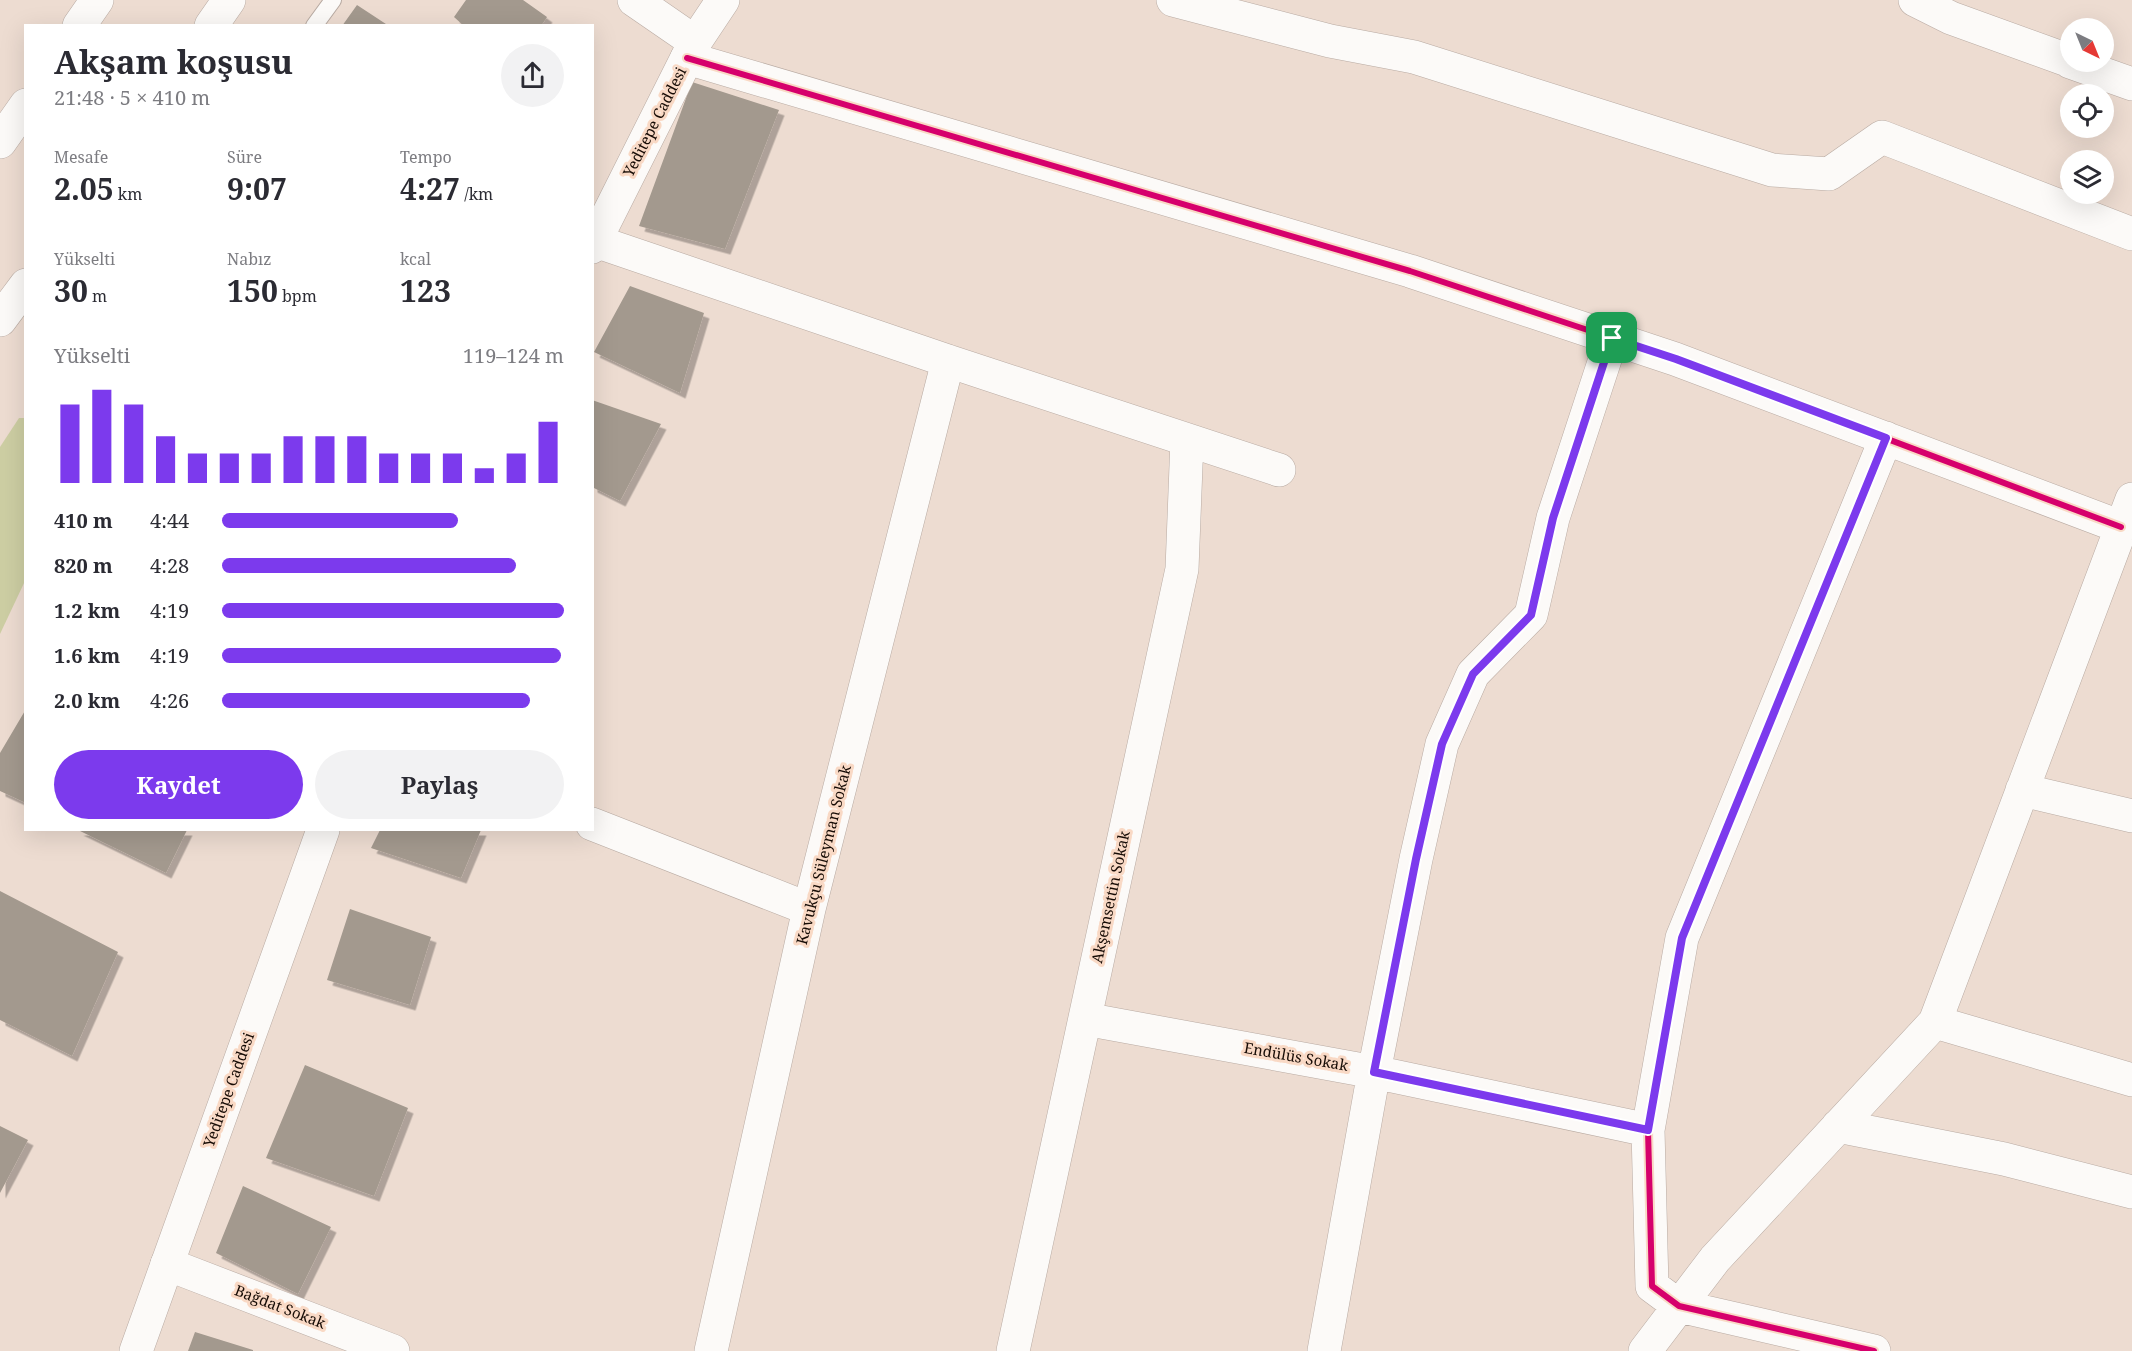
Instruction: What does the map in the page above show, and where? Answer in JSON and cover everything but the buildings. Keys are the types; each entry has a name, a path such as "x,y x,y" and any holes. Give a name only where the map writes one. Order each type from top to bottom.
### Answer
{"main road":[{"path":"80,24 97,0"},
{"path":"212,24 229,0"},
{"path":"634,0 691,50 1410,271 1676,359 1886,438 2127,513 1935,1022 1715,1259 1645,1351"},
{"name":"Yeditepe Caddesi","path":"594,244 691,50 723,0"},
{"path":"1173,0 1330,41 1414,57 1772,170 1829,174 1882,137 2132,234"},
{"path":"1915,0 1951,18 2060,57"},
{"path":"2100,72 2132,84"},
{"path":"0,142 24,108"},
{"path":"594,244 1279,470"},
{"path":"0,320 24,288"},
{"path":"1324,1351 1374,1072 1416,859 1442,744 1473,674 1531,615 1553,518 1612,338"},
{"name":"Kavukçu Süleyman Sokak","path":"711,1351 809,909 948,361"},
{"path":"1874,1351 1679,1306 1652,1286 1648,1130 1682,938 1886,438"},
{"name":"Akşemsettin Sokak","path":"1013,1351 1182,568 1187,440"},
{"path":"2022,790 2132,816"},
{"path":"594,825 809,909"},
{"name":"Yeditepe Caddesi","path":"136,1351 323,831"},
{"name":"Endülüs Sokak","path":"1085,1019 1374,1072 1648,1130"},
{"path":"1935,1022 2132,1080"},
{"path":"1838,1126 2004,1159 2132,1192"},
{"name":"Bağdat Sokak","path":"167,1264 393,1351"}],"lane":[{"path":"315,24 333,0"}],"green space":[{"path":"19,418 24,418 24,583 0,634 0,447"}],"cycle path":[{"path":"687,58 1410,271 1675,359 2121,527"},
{"path":"1874,1351 1679,1306 1652,1286 1648,1130 1682,938 1886,438"}],"route":[{"path":"1612,338 1676,359 1886,438 1682,938 1648,1130 1374,1072 1416,859 1442,744 1473,674 1531,615 1553,518 1612,338"}]}
